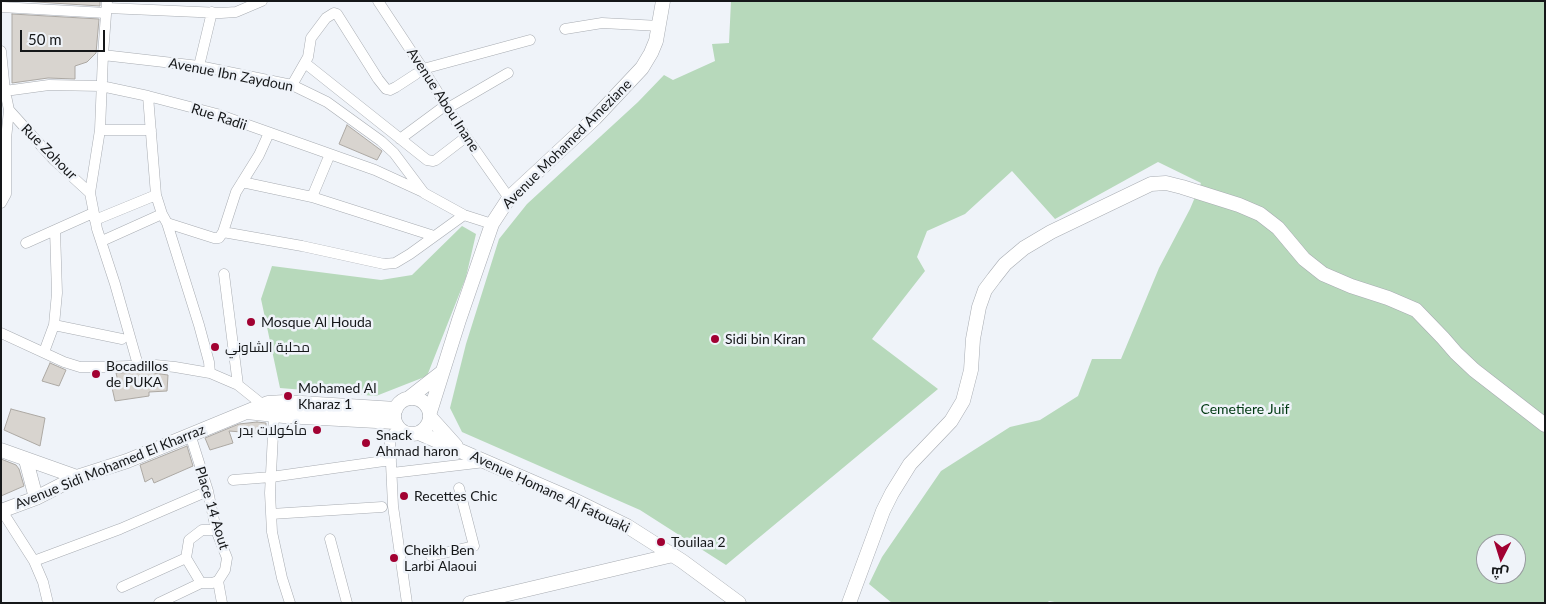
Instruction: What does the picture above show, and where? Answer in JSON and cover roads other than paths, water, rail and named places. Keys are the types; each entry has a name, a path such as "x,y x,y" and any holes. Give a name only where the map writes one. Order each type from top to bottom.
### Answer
{"street":[{"path":"1,14 2,1"},
{"path":"1,7 236,12 262,1"},
{"name":"Avenue Abou Inane","path":"378,1 420,72 447,107 509,198"},
{"name":"Avenue Mohamed Ameziane","path":"430,414 492,224 509,198 594,118 642,68 651,53 660,26 663,1"},
{"path":"107,8 101,86 100,130 90,193 94,217 138,365"},
{"path":"199,66 212,12"},
{"path":"292,85 310,53 311,38 326,18 334,13 337,14 378,79 386,89 390,90 420,72 530,40"},
{"path":"565,29 602,23 660,26"},
{"name":"Rue Zohour","path":"1,51 4,91 9,110 47,152 90,193"},
{"name":"Avenue Ibn Zaydoun","path":"103,55 199,66 292,85 327,102 381,141 394,153 424,193 464,215 492,224"},
{"path":"305,63 427,160 433,161 466,137"},
{"path":"400,139 447,107 508,73"},
{"name":"Rue Radii","path":"4,91 49,85 101,86 148,96 217,114 375,170 424,193"},
{"path":"148,96 156,195 199,325 210,373"},
{"path":"1,203 6,194 4,168 9,110"},
{"path":"100,130 151,130"},
{"path":"102,242 165,218 214,238 219,238 223,232 232,201 269,133"},
{"path":"312,197 330,154"},
{"path":"242,182 312,197 434,236"},
{"path":"849,603 883,511 892,493 910,464 951,421 963,401 971,370 979,307 986,290 994,278 1005,264 1024,248 1051,232 1151,184 1166,183 1182,187 1239,204 1260,214 1278,228 1304,259 1323,274 1416,310 1474,370 1545,425"},
{"path":"26,243 55,230 156,195"},
{"path":"223,232 302,246 384,264 399,261 464,215"},
{"path":"44,352 54,325 57,293 55,230"},
{"path":"224,274 238,385"},
{"path":"54,325 122,339"},
{"path":"1,333 64,362 80,367 104,368 138,365 175,367 210,373 238,385 267,412 271,514 275,548 290,603"},
{"path":"409,398 442,373"},
{"path":"397,420 408,433 419,433 425,429 430,414 427,405 422,400 415,398 403,400 390,440 394,516 407,603"},
{"name":"Avenue Sidi Mohamed El Kharraz","path":"2,511 36,498 77,477 127,460 247,412 267,412 285,402 397,420"},
{"name":"Avenue Homane Al Fatouaki","path":"430,414 441,431 460,450"},
{"name":"Avenue Homane Al Fatouaki","path":"419,433 488,462 627,526 674,555 739,603"},
{"name":"Place 14 Aout","path":"190,434 208,491 216,530 227,558 225,570 218,581"},
{"path":"1,450 77,477"},
{"path":"26,460 36,498"},
{"path":"233,480 271,477 390,460"},
{"path":"392,473 488,462"},
{"path":"430,556 474,546 459,488"},
{"path":"34,561 120,529 208,491"},
{"path":"271,514 382,507"},
{"path":"2,511 34,561 43,582 48,603"},
{"path":"201,583 186,558 189,540 202,530 216,530"},
{"path":"330,540 347,603"},
{"path":"470,603 674,555"},
{"path":"122,587 186,558"},
{"path":"159,603 201,583 218,581 222,603"}],"place":[{"name":"Mosque Al Houda","path":"251,322"},
{"name":"Sidi bin Kiran","path":"715,339"},
{"name":"محلبة الشاوني","path":"215,347"},
{"name":"Bocadillos de PUKA","path":"96,374"},
{"name":"Mohamed Al Kharaz 1","path":"288,396"},
{"name":"مأكولات بدر","path":"317,430"},
{"name":"Snack Ahmad haron","path":"366,443"},
{"name":"Recettes Chic","path":"404,496"},
{"name":"Touilaa 2","path":"661,542"},
{"name":"Cheikh Ben Larbi Alaoui","path":"394,558"}],"park label":[{"name":"Cemetiere Juif","path":"1245,409"}]}
